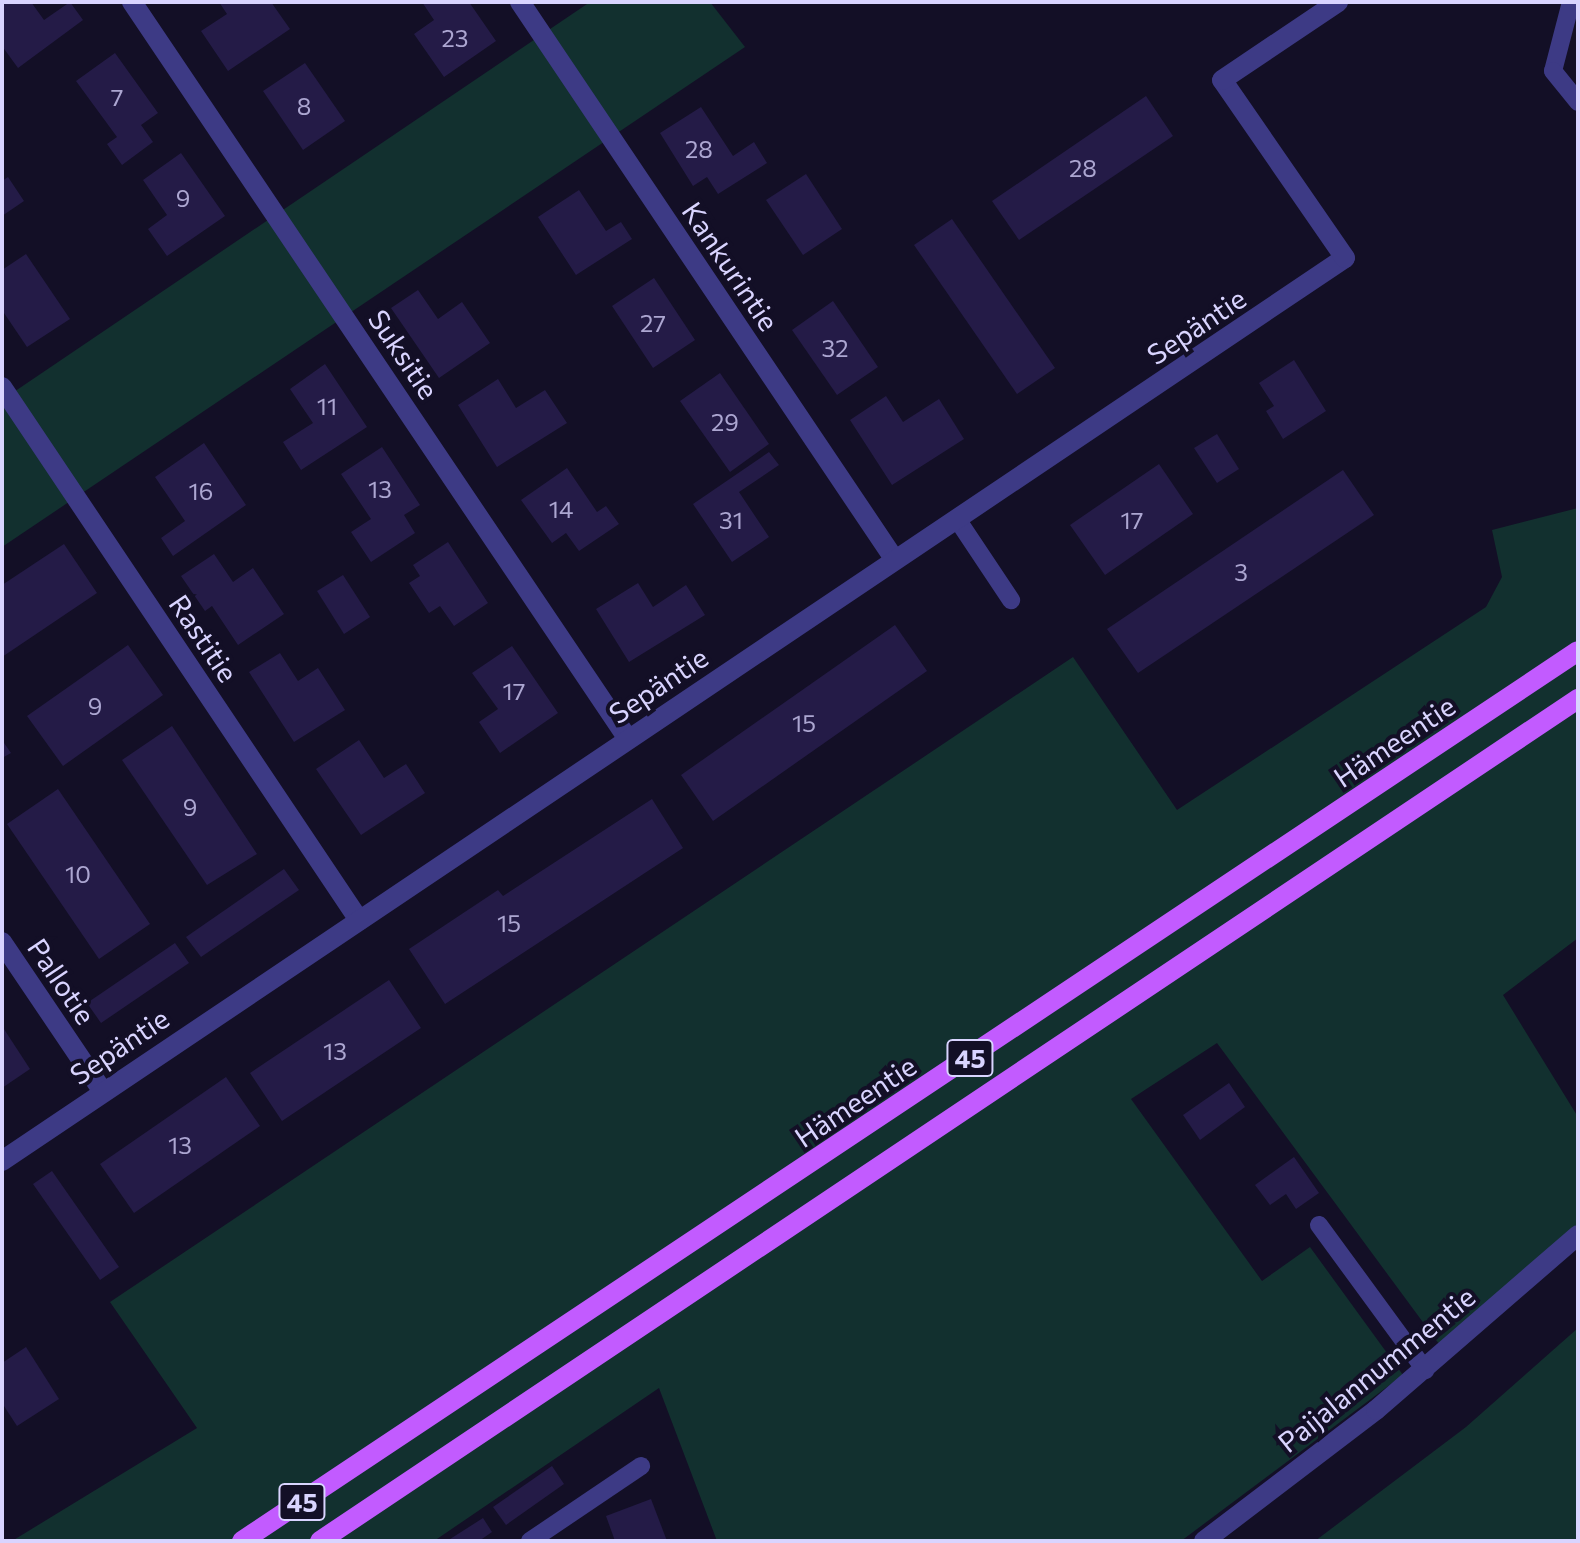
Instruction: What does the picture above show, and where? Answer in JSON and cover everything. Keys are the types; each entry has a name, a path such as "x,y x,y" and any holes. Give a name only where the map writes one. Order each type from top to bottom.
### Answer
{"main road":[{"name":"Hämeentie","path":"242,1541 1578,651"},
{"name":"45","path":"320,1541 1578,699"}],"street":[{"name":"Suksitie","path":"132,2 628,739"},
{"name":"Kankurintie","path":"520,2 895,560"},
{"name":"Sepäntie","path":"2,1161 102,1090 895,560 959,522 1345,258 1222,80 1338,2"},
{"name":"Rastitie","path":"2,387 359,920"},
{"name":"Pallotie","path":"2,942 102,1090"},
{"name":"Paijalannummentie","path":"1204,1541 1425,1370 1578,1235"}],"lane":[{"path":"1571,2 1553,71 1578,102"},
{"path":"959,522 1011,600"},
{"path":"1319,1225 1425,1370"},
{"path":"530,1541 641,1466"}],"green space":[{"path":"590,2 710,2 745,47 2,547 2,400"},
{"path":"1578,508 1578,938 1503,995 1578,1117 1578,1226 1439,1344 1217,1043 1131,1099 1262,1281 1310,1247 1403,1375 1181,1541 717,1541 659,1388 434,1541 12,1541 197,1428 110,1302 1073,657 1177,810 1486,607 1502,577 1492,530"},
{"path":"1578,1328 1578,1541 1315,1541 1466,1427"}],"building":[{"path":"31,2 44,20 70,2 83,20 18,68 2,46 2,3"},
{"path":"219,2 271,2 290,29 228,71 201,31 227,14"},
{"path":"422,2 469,2 496,41 444,77 414,34 434,20"},
{"path":"115,53 158,113 141,125 153,142 122,165 107,144 117,137 76,81"},
{"path":"305,63 345,121 303,150 263,91"},
{"path":"1146,96 1173,136 1019,240 992,201"},
{"path":"701,107 733,156 754,142 767,163 718,194 707,177 693,186 660,133"},
{"path":"181,153 225,216 167,256 148,229 167,215 143,180"},
{"path":"806,174 842,229 803,255 766,200"},
{"path":"8,177 24,201 2,216 2,181"},
{"path":"579,190 606,231 621,222 632,239 576,275 538,217"},
{"path":"952,219 1055,368 1017,394 914,245"},
{"path":"26,254 70,319 27,347 2,310 2,270"},
{"path":"654,278 695,340 653,368 612,306"},
{"path":"418,290 438,319 462,302 490,343 439,378 391,308"},
{"path":"833,301 878,367 837,395 792,330"},
{"path":"1294,360 1326,411 1283,439 1266,411 1274,406 1259,383"},
{"path":"325,364 367,427 301,470 283,442 313,423 290,389"},
{"path":"720,373 769,444 730,472 680,401"},
{"path":"498,379 516,408 545,390 567,423 497,467 458,405"},
{"path":"886,396 903,422 939,399 964,439 892,485 850,420"},
{"path":"1217,434 1239,469 1217,483 1194,448"},
{"path":"204,443 246,505 173,556 161,538 185,521 155,477"},
{"path":"382,447 420,505 404,515 415,533 371,562 351,532 371,519 341,474"},
{"path":"769,452 779,465 739,492 769,537 732,562 693,504"},
{"path":"1159,464 1193,514 1105,575 1070,525"},
{"path":"567,468 597,512 606,506 619,524 579,551 566,533 552,543 521,500"},
{"path":"1343,470 1374,515 1138,673 1107,629"},
{"path":"448,542 488,603 454,626 440,606 429,613 409,583 420,576 413,565"},
{"path":"64,544 97,593 2,657 2,585"},
{"path":"214,554 233,582 253,568 284,614 238,645 212,606 205,611 181,576"},
{"path":"343,575 370,617 344,634 317,591"},
{"path":"638,583 653,607 686,585 705,615 629,662 596,609"},
{"path":"895,625 927,671 713,821 681,775"},
{"path":"128,645 163,695 63,766 27,716"},
{"path":"512,646 558,713 500,753 479,722 498,709 472,673"},
{"path":"280,653 298,681 318,668 345,710 294,742 249,672"},
{"path":"172,726 257,854 207,885 122,760"},
{"path":"2,740 11,753 2,758"},
{"path":"359,740 384,778 406,764 425,793 361,835 316,769"},
{"path":"58,789 150,924 99,959 7,824"},
{"path":"652,799 683,848 445,1004 409,949 498,890 503,896"},
{"path":"284,869 299,890 201,957 186,937"},
{"path":"175,943 189,963 101,1023 87,1003"},
{"path":"389,980 421,1028 282,1121 250,1073"},
{"path":"2,1026 30,1069 2,1088"},
{"path":"226,1077 260,1126 134,1213 100,1164"},
{"path":"1229,1083 1245,1107 1200,1140 1183,1115"},
{"path":"1294,1157 1319,1193 1296,1209 1286,1194 1270,1205 1255,1185"},
{"path":"52,1171 119,1267 100,1280 33,1184"},
{"path":"26,1347 59,1399 17,1426 2,1403 2,1363"},
{"path":"552,1466 564,1484 506,1525 493,1507"},
{"path":"651,1499 667,1541 615,1541 606,1516"},
{"path":"483,1518 492,1532 479,1541 447,1541"}]}
